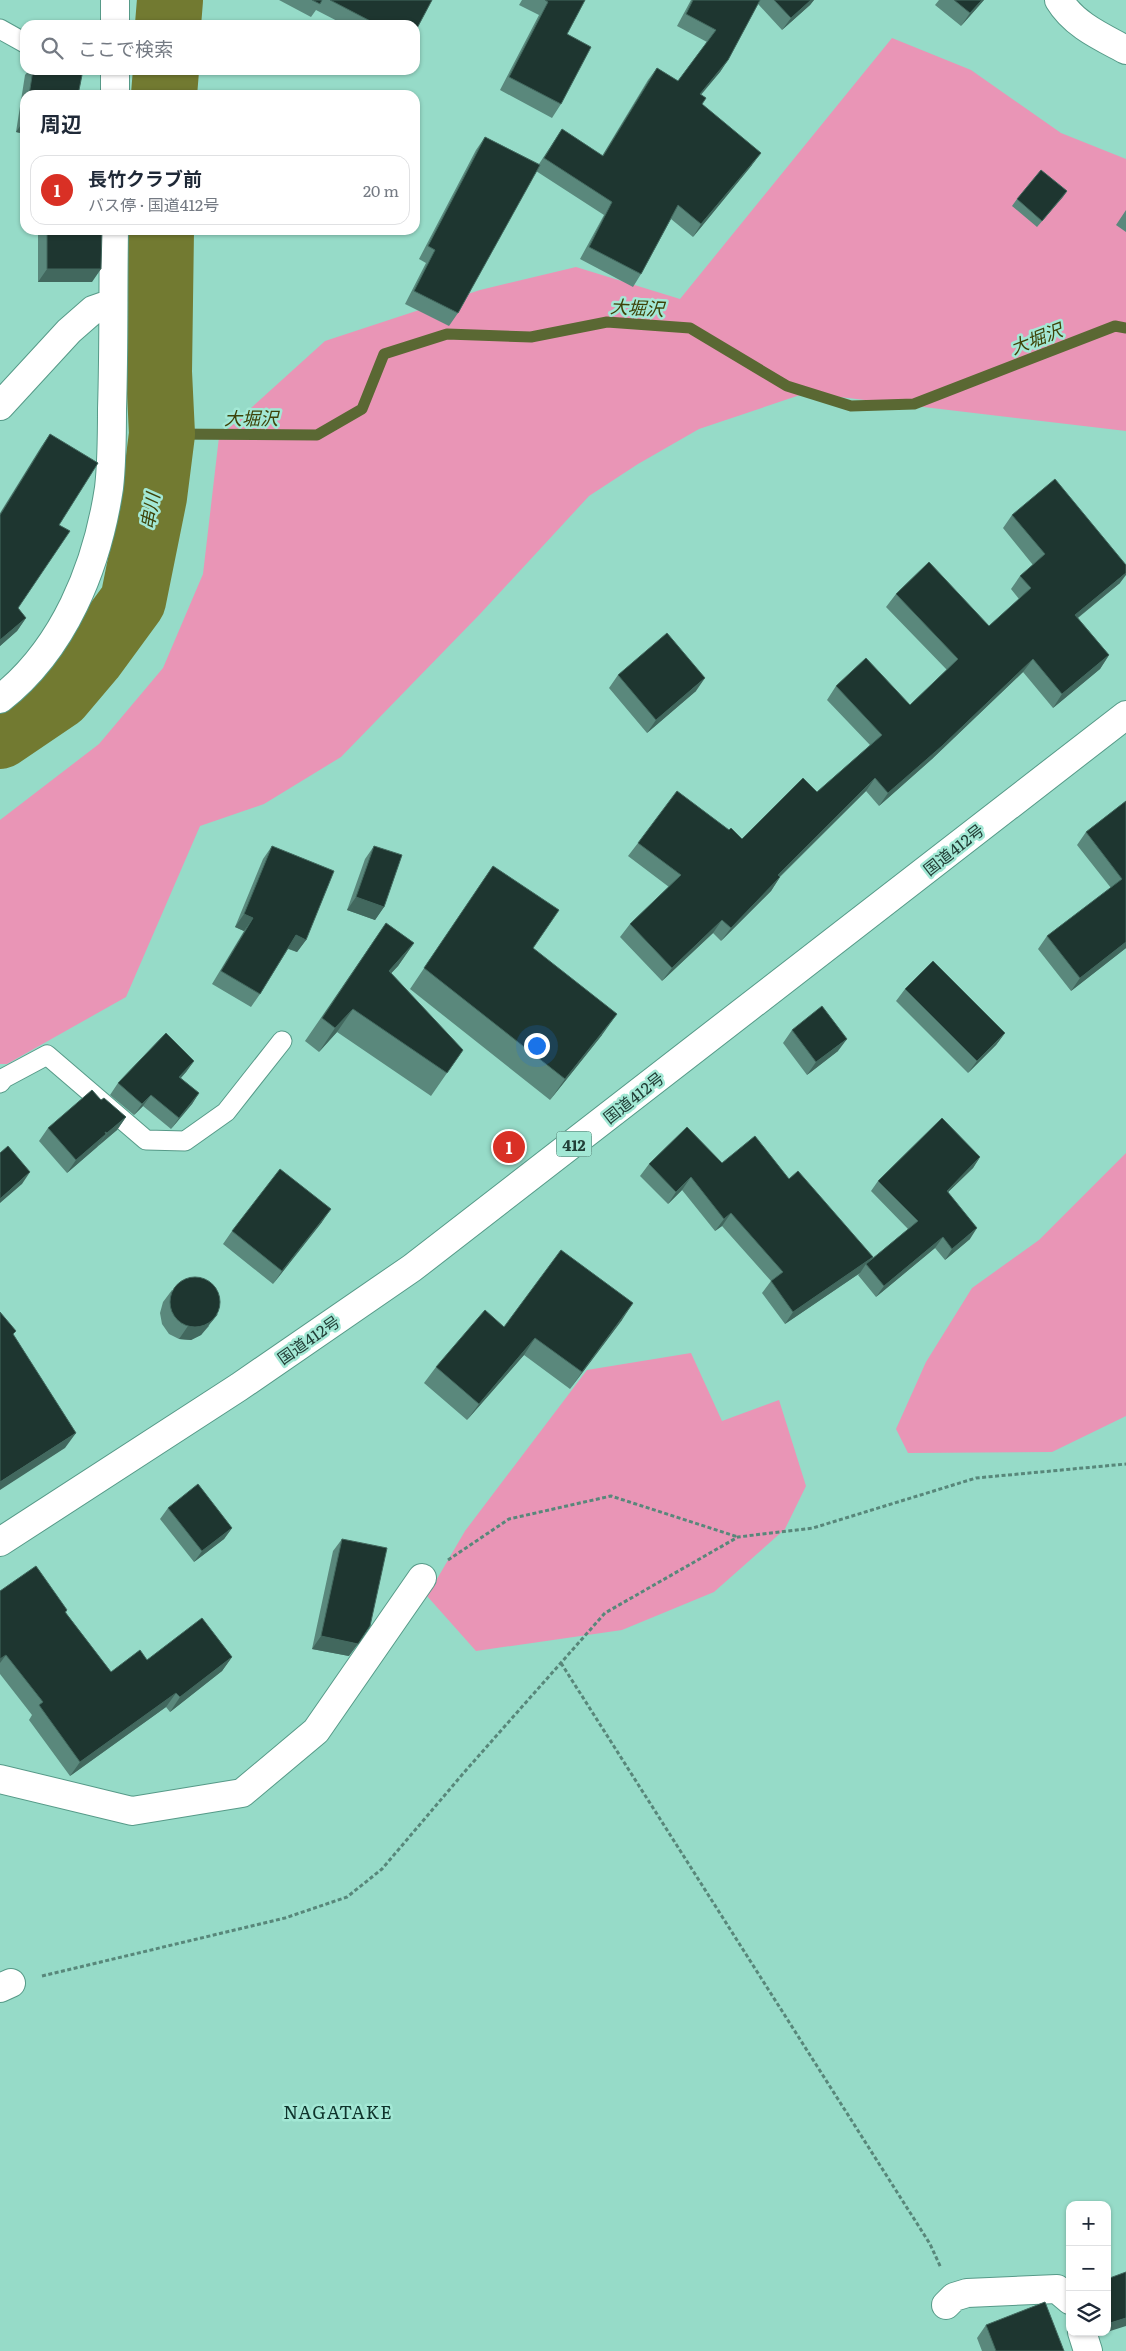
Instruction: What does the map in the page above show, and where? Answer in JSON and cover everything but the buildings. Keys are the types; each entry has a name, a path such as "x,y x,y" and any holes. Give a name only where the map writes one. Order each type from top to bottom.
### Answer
{"main road":[{"path":"115,20 116,0"},
{"path":"1060,0 1075,19 1091,31 1126,50"},
{"path":"115,75 115,90"},
{"path":"0,699 30,672 57,638 75,602 92,558 109,479 114,335 114,235"},
{"path":"0,406 69,332 93,310 113,303"},
{"name":"国道412号","path":"0,1542 239,1387 412,1268 1126,715"},
{"path":"0,1779 132,1811 242,1793 316,1731 422,1578"},
{"path":"950,2301 967,2293 1057,2289 1066,2297"},
{"path":"1083,2336 1088,2351"}],"lane":[{"path":"0,28 20,40"},
{"path":"0,1083 4,1078 47,1055 146,1140 184,1141 226,1112 282,1041"}],"path":[{"path":"6,1986 285,1918 347,1897 382,1869 467,1769 605,1613 738,1537 813,1528 976,1478 1126,1464"},
{"path":"422,1578 509,1519 611,1496 738,1537"},
{"path":"561,1663 930,2244 950,2301"}],"shaded area":[{"path":"892,38 971,70 1061,133 1126,159 1126,431 806,393 699,429 638,464 589,496 480,614 341,757 264,804 200,826 126,997 7,1064 0,1064 0,820 99,744 163,668 203,574 219,437 325,341 480,290 576,267 680,299"},
{"path":"1126,1153 1126,1416 1052,1452 908,1453 896,1429 926,1362 972,1288 1039,1240"},
{"path":"691,1353 722,1421 779,1400 806,1486 785,1529 714,1592 622,1630 476,1651 427,1596 465,1531 587,1370"}],"waterway":[{"name":"串川","path":"168,20 170,0"},
{"name":"串川","path":"164,90 166,75"},
{"name":"串川","path":"0,736 59,696 92,657 133,601 154,497 162,434 159,372 161,235"},
{"name":"大堀沢","path":"162,434 317,435 362,409 384,354 447,334 531,337 607,322 690,328 787,386 851,406 914,404 1115,326 1126,328"}],"place":[{"name":"長竹クラブ前","path":"509,1147"}],"district":[{"name":"NAGATAKE","path":"338,2111"}]}
